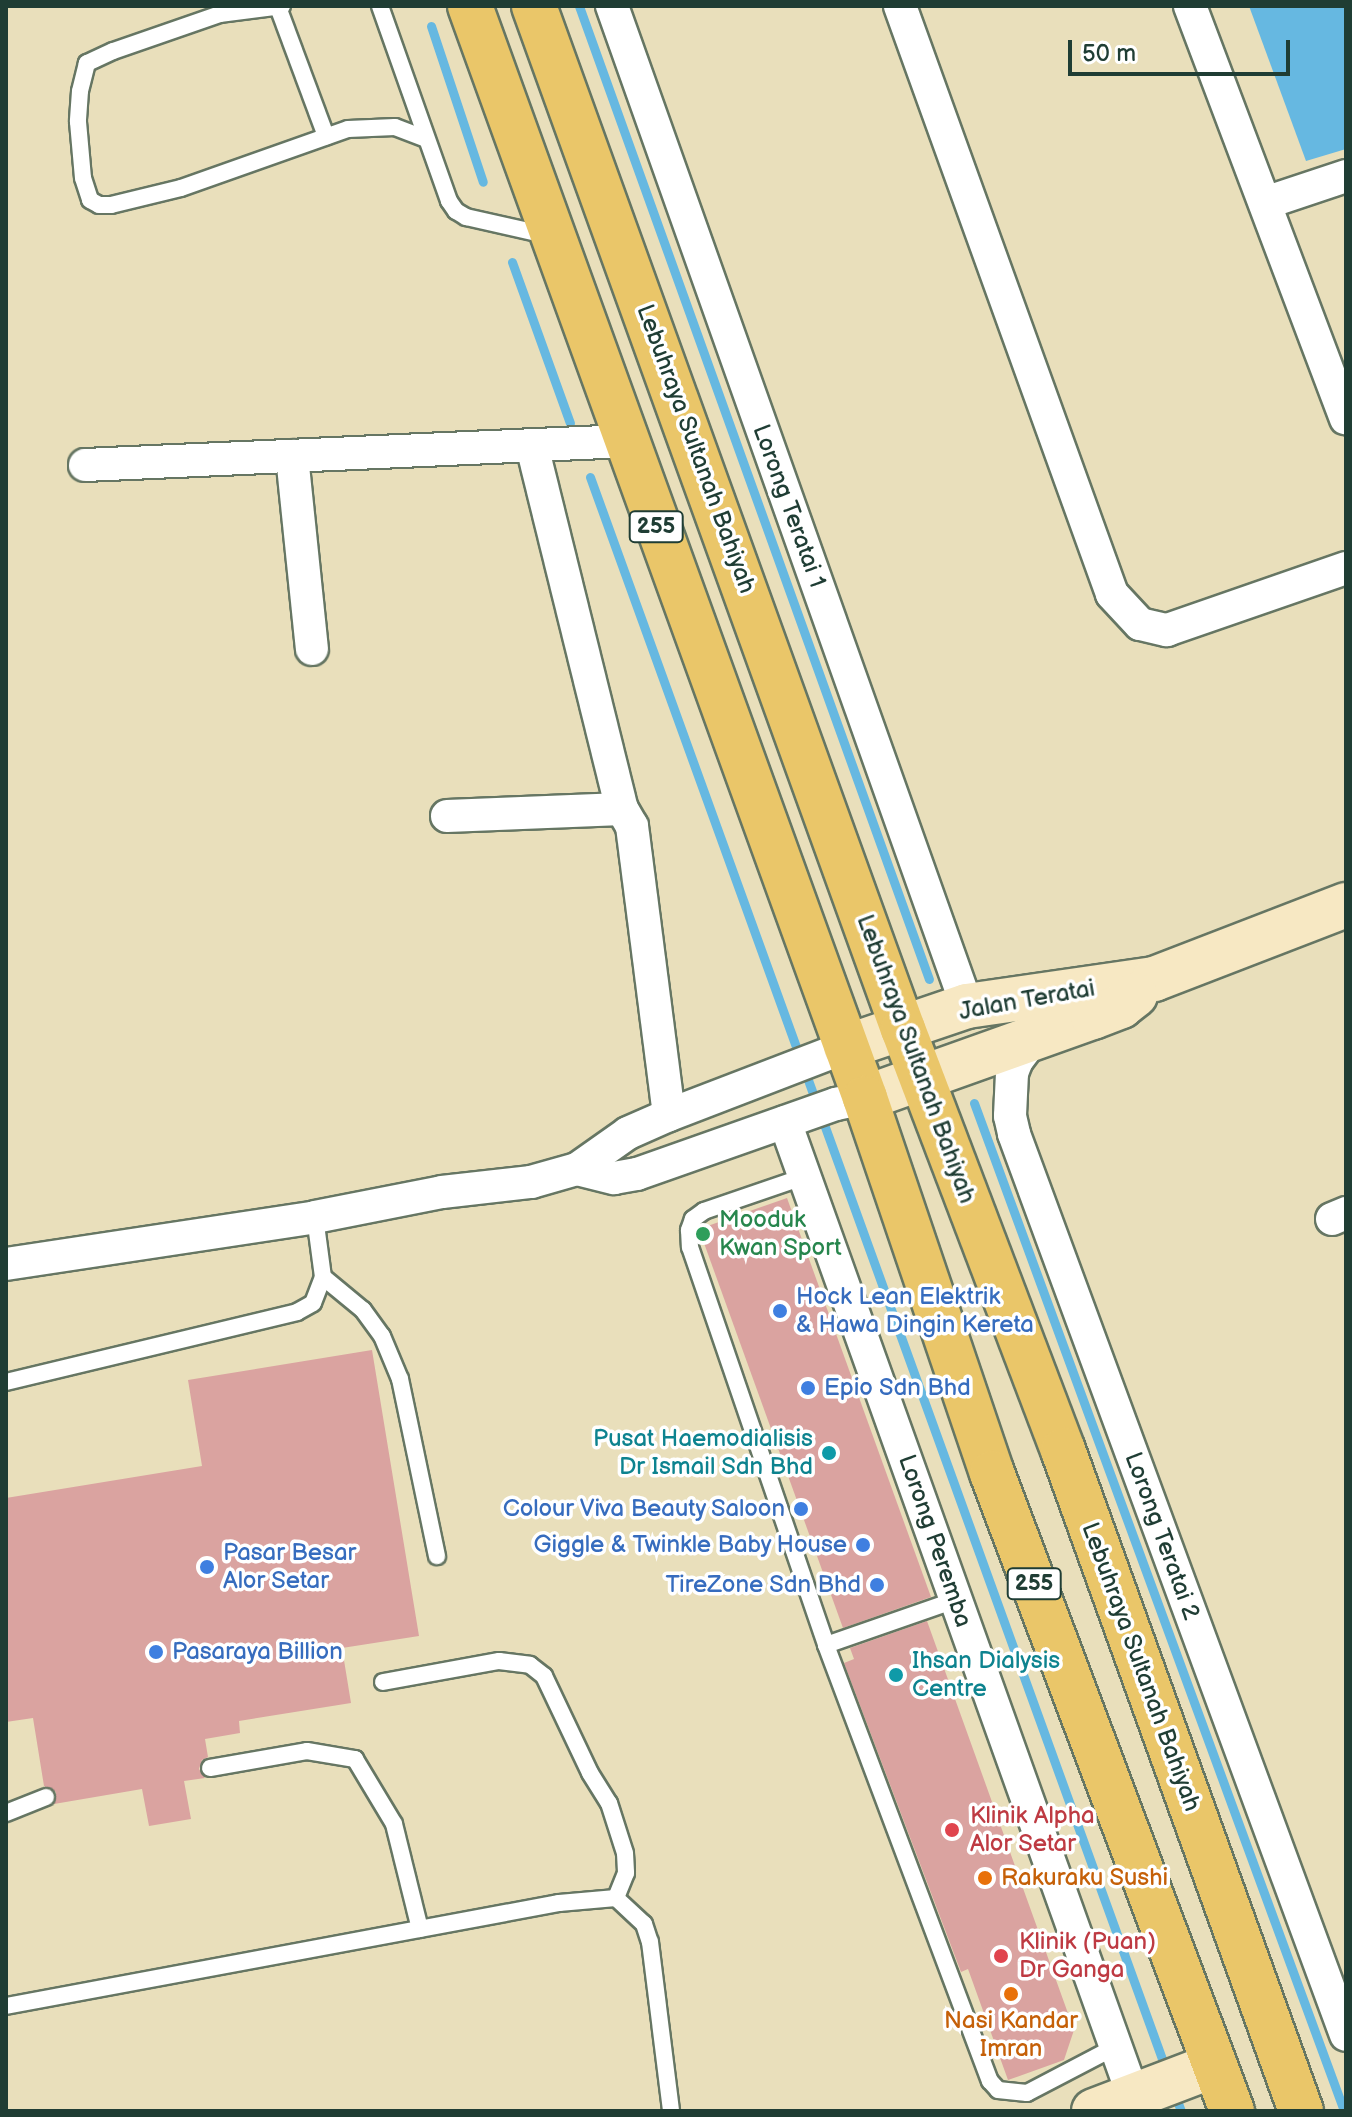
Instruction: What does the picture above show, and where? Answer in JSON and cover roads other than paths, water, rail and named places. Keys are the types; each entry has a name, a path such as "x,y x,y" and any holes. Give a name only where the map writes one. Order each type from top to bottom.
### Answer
{"main road":[{"name":"255","path":"470,6 625,441 832,1052 992,1473 1156,2087 1232,2111"},
{"name":"Lebuhraya Sultanah Bahiyah","path":"534,6 903,1029 1068,1465 1301,2111"}],"street":[{"name":"Lorong Teratai 1","path":"612,6 967,1006"},
{"path":"900,6 1112,594 1140,624 1167,630 1346,568"},
{"path":"1190,6 1346,418"},
{"path":"1265,203 1346,176"},
{"path":"85,465 625,441"},
{"path":"532,446 622,809 632,826 669,1115"},
{"path":"292,456 312,649"},
{"path":"447,816 622,809"},
{"name":"Jalan Teratai","path":"832,1052 967,1006 1154,979 1346,905"},
{"name":"Jalan Teratai","path":"851,1101 922,1079 1121,1006 1154,979"},
{"name":"Lorong Teratai 2","path":"1033,1039 1012,1073 1010,1116 1346,2035"},
{"path":"6,1264 315,1217 442,1192 531,1182 577,1169 628,1133 669,1115 832,1052"},
{"path":"577,1169 614,1178 637,1174 851,1101"},
{"name":"Lorong Peremba","path":"792,1119 806,1176 1115,2047 1156,2087"}],"lane":[{"path":"326,136 280,6 220,14 113,51 87,63 80,91 78,122 83,178 90,200 111,205 181,188 348,129 395,127 426,139"},
{"path":"380,6 426,139 456,211 466,217 551,236"},
{"path":"806,1176 704,1211 693,1219 689,1230 690,1247 826,1645 990,2081 998,2090 1027,2093 1115,2047"},
{"path":"6,1382 297,1312 313,1303 323,1277 315,1217"},
{"path":"323,1277 363,1310 382,1336 400,1379 437,1556"},
{"path":"826,1645 955,1600"},
{"path":"383,1682 499,1661 530,1665 544,1676 590,1773 609,1803 625,1853 626,1873 616,1898"},
{"path":"210,1768 307,1751 355,1759 394,1824 420,1929"},
{"path":"6,1813 46,1797"},
{"path":"6,2006 559,1903 616,1898 644,1924 650,1942 671,2111"}],"water":[{"path":"1249,6 1346,6 1346,149 1306,161"}],"waterway":[{"path":"579,6 929,979"},
{"path":"431,26 483,182"},
{"path":"512,262 570,423"},
{"path":"590,477 1166,2070"},
{"path":"974,1103 1344,2111"},
{"path":"1174,2092 1181,2111"}],"place":[{"name":"Mooduk Kwan Sport","path":"703,1234"},
{"name":"Hock Lean Elektrik & Hawa Dingin Kereta","path":"780,1311"},
{"name":"Epio Sdn Bhd","path":"808,1388"},
{"name":"Pusat Haemodialisis Dr Ismail Sdn Bhd","path":"829,1453"},
{"name":"Colour Viva Beauty Saloon","path":"801,1509"},
{"name":"Giggle & Twinkle Baby House","path":"863,1545"},
{"name":"Pasar Besar Alor Setar","path":"207,1567"},
{"name":"TireZone Sdn Bhd","path":"877,1585"},
{"name":"Pasaraya Billion","path":"156,1652"},
{"name":"Ihsan Dialysis Centre","path":"896,1675"},
{"name":"Klinik Alpha Alor Setar","path":"952,1830"},
{"name":"Rakuraku Sushi","path":"985,1878"},
{"name":"Klinik (Puan) Dr Ganga","path":"1001,1956"},
{"name":"Nasi Kandar Imran","path":"1011,1994"}]}
